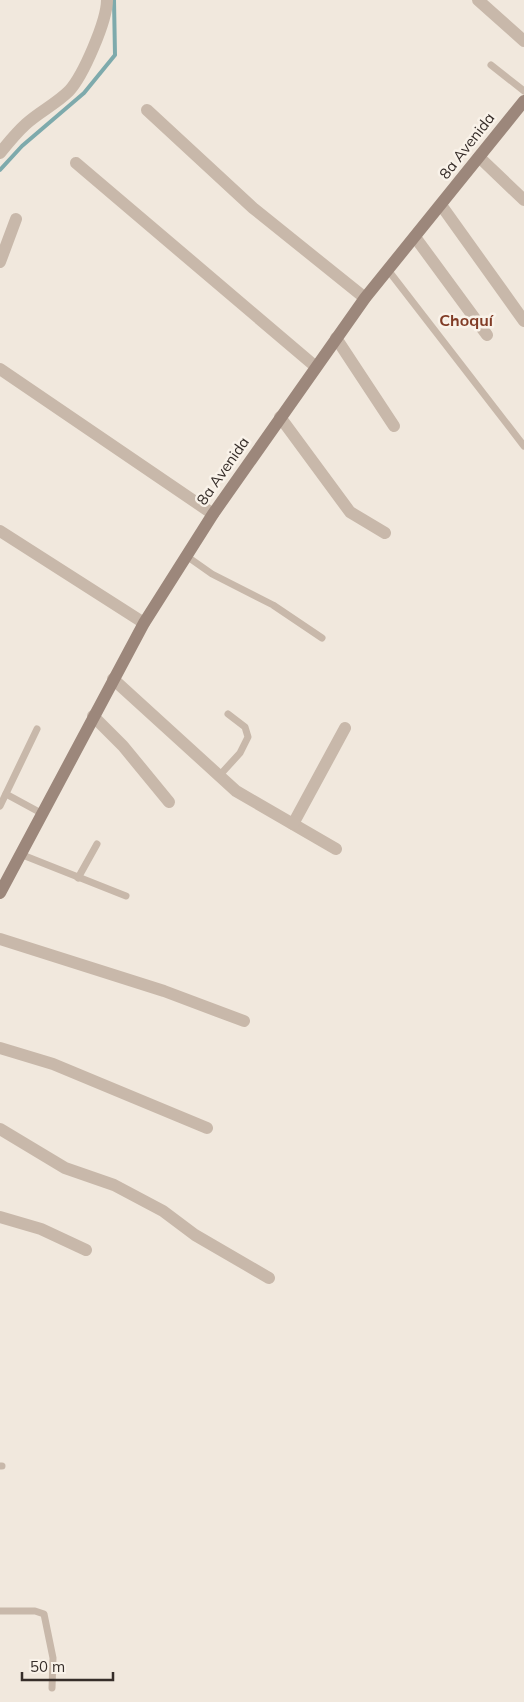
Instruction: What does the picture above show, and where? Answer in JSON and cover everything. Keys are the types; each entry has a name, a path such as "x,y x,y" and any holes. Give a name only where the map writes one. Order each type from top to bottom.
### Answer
{"street":[{"path":"0,153 26,124 75,85 97,42 107,10 107,0"},
{"path":"478,0 524,41"},
{"name":"8a Avenida","path":"0,893 144,623 212,514 365,298 524,101"},
{"path":"147,110 254,208 365,298"},
{"path":"479,158 524,200"},
{"path":"76,163 316,367"},
{"path":"441,205 524,321"},
{"path":"0,262 16,219"},
{"path":"415,237 487,334"},
{"path":"336,338 394,426"},
{"path":"0,369 212,514"},
{"path":"280,417 350,512 385,533"},
{"path":"0,531 144,623"},
{"path":"114,679 236,792 336,849"},
{"path":"93,716 123,746 168,802"},
{"path":"293,824 345,728"},
{"path":"0,939 164,990 244,1021"},
{"path":"0,1048 53,1064 207,1128"},
{"path":"0,1129 65,1168 114,1185 163,1211 195,1235 269,1278"},
{"path":"0,1217 41,1229 86,1250"}],"lane":[{"path":"491,65 524,91"},
{"path":"388,270 524,446"},
{"path":"185,556 212,574 273,604 322,638"},
{"path":"219,776 240,753 248,737 245,727 228,714"},
{"path":"0,806 37,729"},
{"path":"6,794 41,813"},
{"path":"78,878 98,844"},
{"path":"20,854 126,896"},
{"path":"0,1611 35,1611 44,1614 53,1658 52,1688"}],"waterway":[{"path":"0,170 22,146 84,93 115,55 114,0"}],"district":[{"name":"Choquí","path":"466,320"}]}
